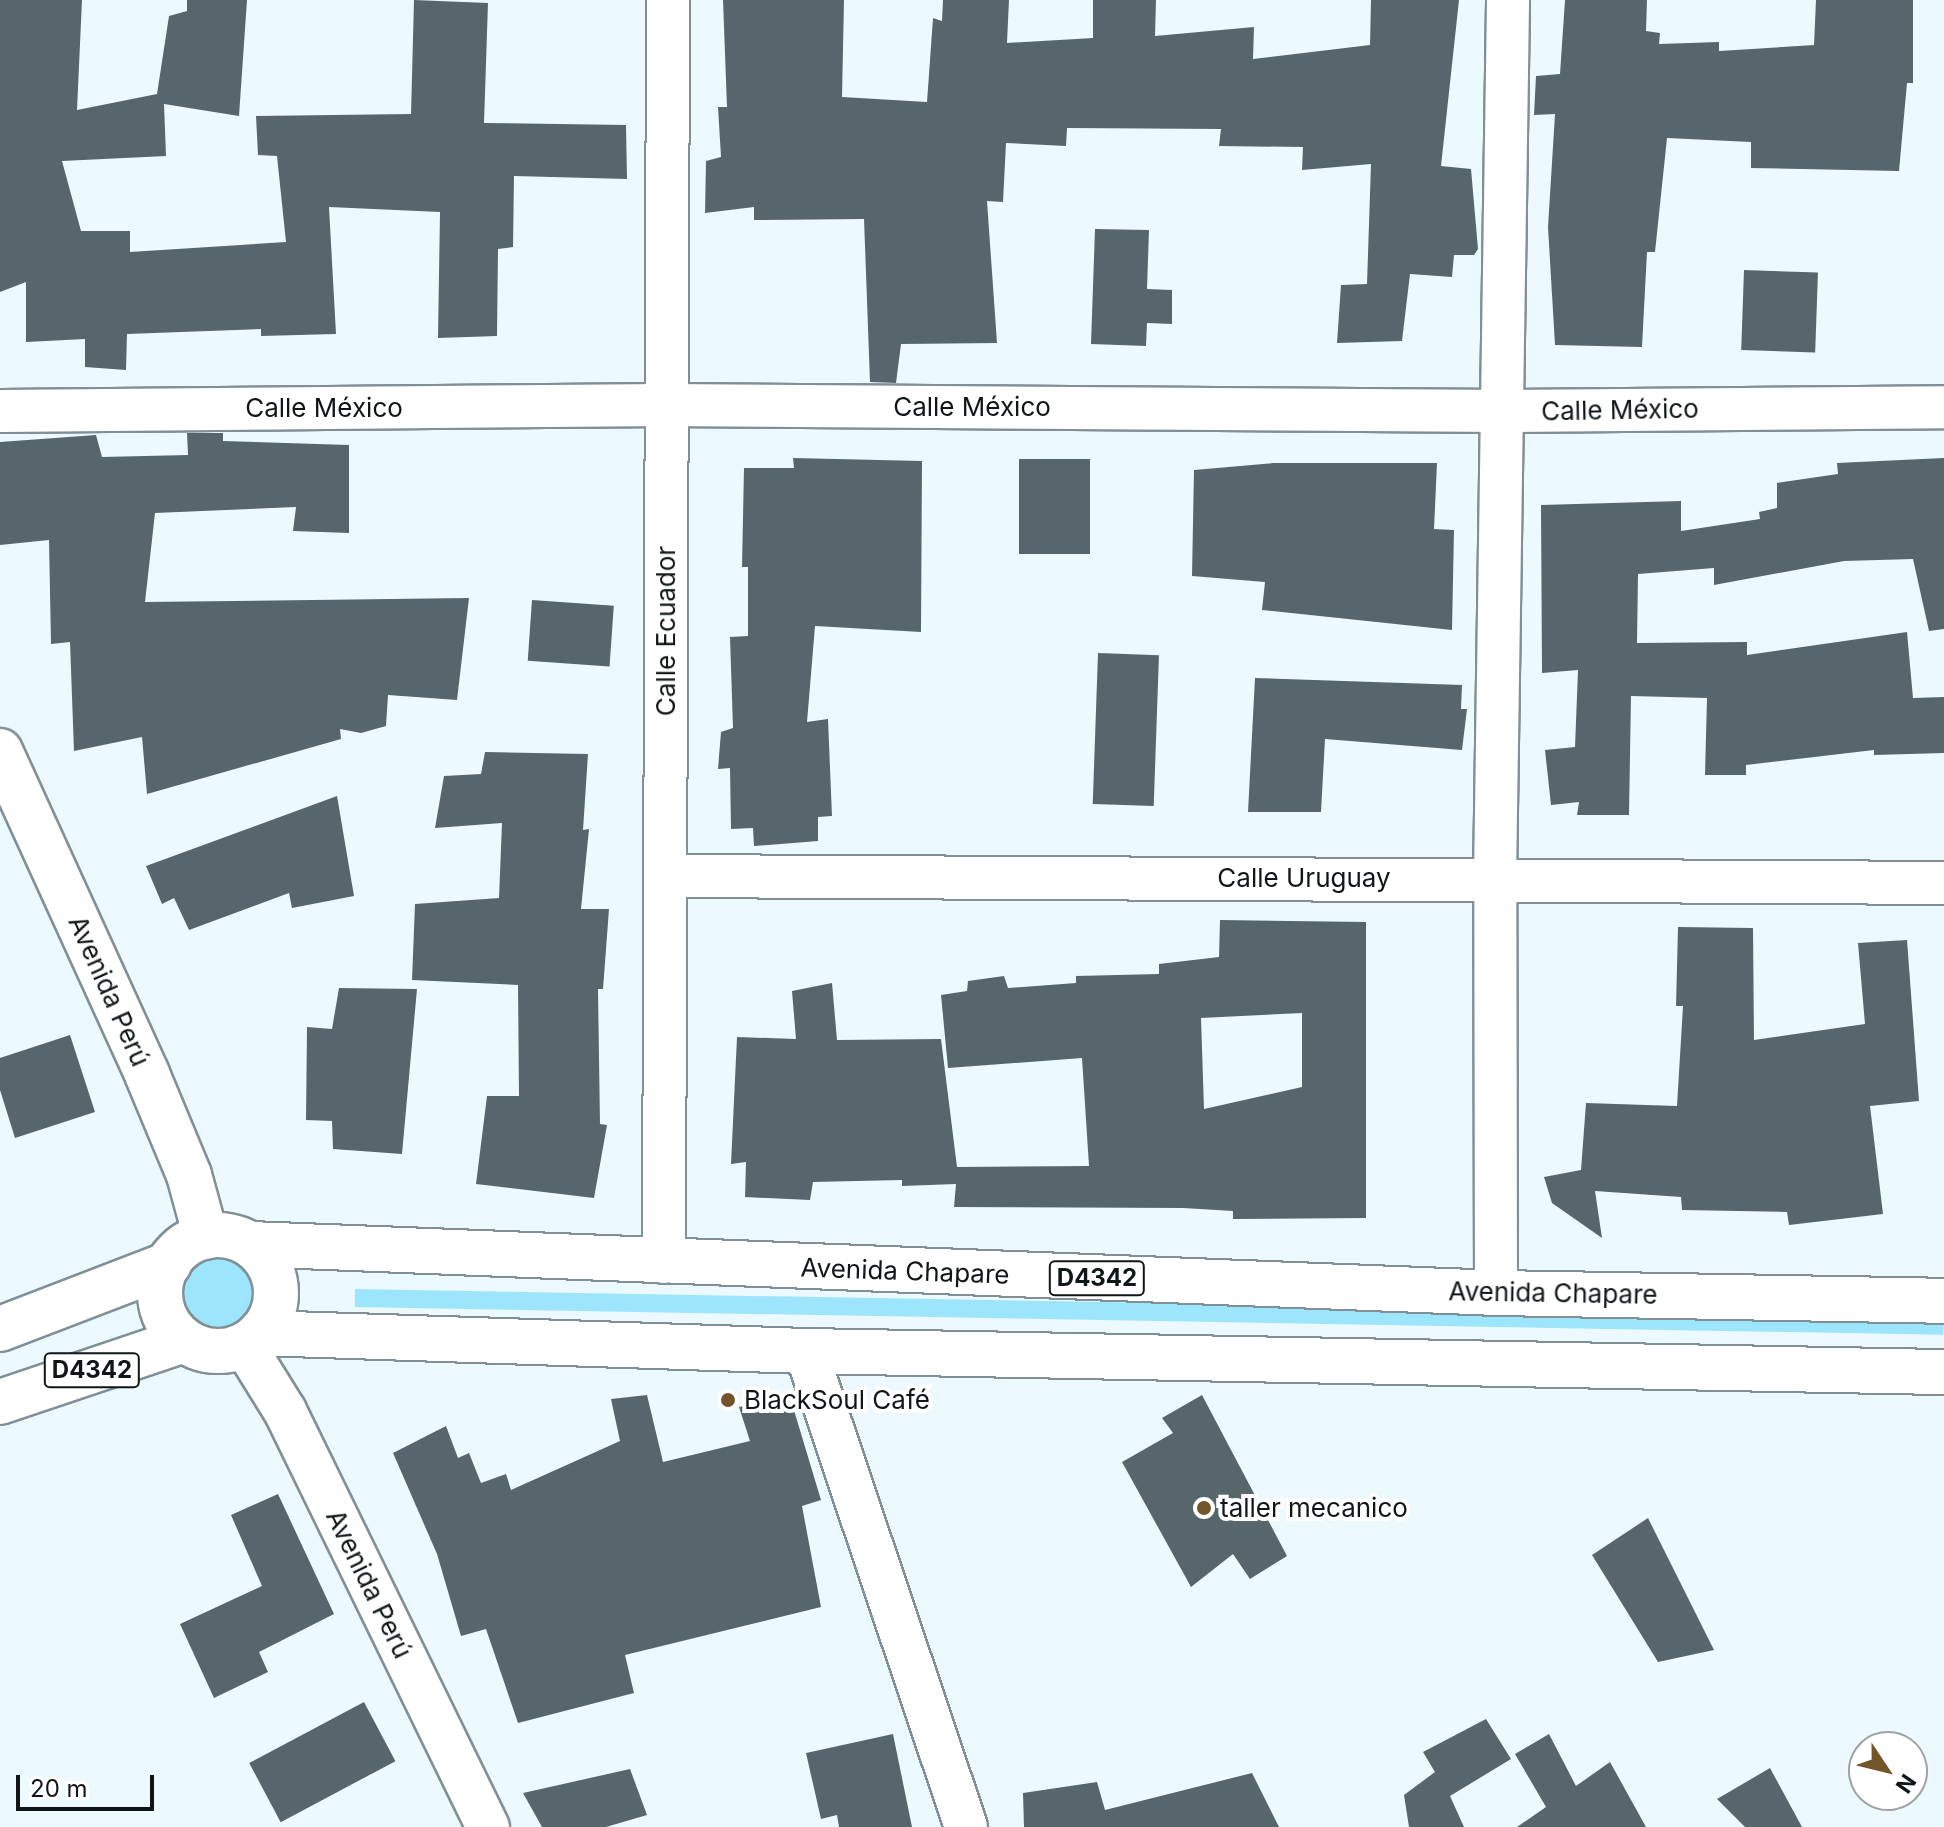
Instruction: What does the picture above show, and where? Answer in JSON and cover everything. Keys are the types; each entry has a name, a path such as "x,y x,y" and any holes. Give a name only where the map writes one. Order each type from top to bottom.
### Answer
{"main road":[{"name":"Avenida Perú","path":"0,751 153,1088 189,1175 206,1237"},
{"name":"D4342","path":"0,1329 169,1264 185,1247 206,1237 222,1235 250,1244"},
{"name":"Avenida Chapare","path":"250,1244 1496,1293 1944,1301"},
{"path":"250,1244 270,1267 276,1289 273,1313 252,1339"},
{"name":"D4342","path":"0,1402 184,1340 161,1306 169,1264"},
{"path":"184,1340 220,1351 252,1339 1944,1372"}],"street":[{"name":"Calle Ecuador","path":"664,1262 668,0"},
{"path":"1496,1293 1495,879 1506,411 1508,0"},
{"name":"Calle México","path":"0,411 666,405 1506,411 1944,407"},
{"name":"Calle Uruguay","path":"665,876 1944,883"},
{"name":"Avenida Perú","path":"252,1339 488,1827"},
{"path":"806,1351 966,1827"}],"shaded area":[{"path":"218,1254 233,1257 246,1265 254,1278 257,1293 254,1308 246,1321 233,1329 218,1332 203,1329 190,1321 182,1308 179,1293 182,1278 190,1265 203,1257"},
{"path":"355,1289 1944,1317 1943,1335 355,1307"}],"building":[{"path":"0,0 82,0 77,110 157,94 169,16 187,11 187,0 247,0 239,116 164,104 166,156 62,161 81,231 130,231 130,252 286,242 277,156 258,155 256,116 411,114 414,0 488,3 484,123 626,125 627,179 514,176 513,247 498,249 497,336 438,338 440,212 329,207 336,334 261,336 261,329 127,334 126,370 85,367 85,339 26,342 26,282 0,292"},
{"path":"723,0 844,0 842,97 927,102 933,18 942,21 943,0 1009,0 1007,43 1093,38 1093,0 1156,0 1155,36 1254,27 1253,59 1370,45 1371,0 1459,0 1441,166 1471,169 1478,249 1474,255 1454,255 1452,277 1410,274 1402,341 1337,343 1341,285 1367,284 1371,164 1302,170 1303,147 1219,146 1221,129 1067,128 1066,146 1006,143 1003,202 987,201 997,343 901,344 896,383 870,382 864,219 754,220 754,207 705,213 706,161 721,157 718,107 727,107"},
{"path":"1565,0 1647,0 1646,31 1660,33 1659,44 1719,42 1719,51 1814,45 1816,0 1913,0 1913,83 1907,83 1899,171 1751,168 1751,142 1667,138 1655,252 1647,252 1642,347 1555,345 1548,227 1555,114 1534,115 1536,76 1560,74"},
{"path":"1095,229 1149,230 1147,289 1172,290 1172,324 1147,323 1146,346 1091,344"},
{"path":"1744,270 1818,273 1815,353 1741,350"},
{"path":"187,433 223,433 223,441 349,445 349,533 293,531 296,507 155,513 145,602 469,598 457,700 388,695 386,726 361,733 340,729 341,739 147,794 142,737 74,751 70,642 51,644 49,540 0,545 0,442 96,435 102,457 188,455"},
{"path":"793,458 922,461 921,632 815,626 807,722 828,719 832,816 818,817 818,841 754,846 753,828 731,829 730,768 718,769 721,732 733,728 730,637 748,636 748,567 742,567 744,468 794,468"},
{"path":"1944,458 1944,629 1929,631 1913,559 1844,561 1714,585 1714,568 1638,574 1637,643 1747,642 1747,655 1907,632 1913,698 1944,697 1944,753 1874,755 1874,750 1746,765 1746,775 1705,775 1707,698 1631,696 1629,815 1577,815 1579,802 1551,805 1545,750 1575,747 1578,670 1542,673 1541,505 1681,501 1681,531 1760,519 1759,512 1777,508 1777,483 1838,474 1837,463"},
{"path":"1019,459 1090,459 1090,554 1019,554"},
{"path":"1274,463 1437,463 1434,529 1454,530 1452,630 1262,610 1265,582 1192,576 1194,470"},
{"path":"532,600 614,606 610,667 528,661"},
{"path":"1098,653 1159,655 1154,806 1093,804"},
{"path":"1255,678 1462,685 1461,709 1467,709 1462,750 1325,739 1321,812 1248,812"},
{"path":"485,752 588,754 583,830 589,829 581,909 609,909 603,989 598,989 600,1124 607,1125 594,1198 476,1184 487,1096 519,1096 518,985 412,980 415,904 499,898 502,823 435,828 444,776 481,774"},
{"path":"337,796 354,896 292,908 289,893 189,930 174,898 162,904 146,866"},
{"path":"1220,920 1366,922 1366,1218 1233,1219 1233,1211 1183,1208 954,1207 956,1184 902,1186 902,1180 813,1182 810,1200 745,1197 746,1162 731,1164 737,1037 796,1039 792,991 832,983 837,1040 941,1039 957,1167 1089,1166 1082,1058 948,1068 941,995 967,991 968,981 1004,976 1008,988 1076,983 1076,976 1159,974 1159,964 1219,957","holes":["1302,1013 1302,1087 1204,1109 1201,1018"]},
{"path":"1678,927 1753,928 1754,1040 1865,1024 1858,943 1907,940 1919,1101 1870,1106 1883,1214 1789,1225 1787,1212 1682,1210 1681,1197 1595,1191 1602,1238 1552,1203 1544,1177 1581,1170 1586,1103 1677,1106 1683,1006 1676,1006"},
{"path":"339,988 417,989 402,1154 333,1149 332,1121 306,1120 307,1027 332,1029"},
{"path":"70,1035 95,1112 15,1138 0,1090 0,1058"},
{"path":"647,1395 663,1462 750,1441 739,1407 790,1397 821,1500 802,1506 821,1607 625,1655 634,1693 518,1723 486,1629 461,1636 437,1554 393,1453 446,1426 458,1458 469,1453 481,1483 506,1474 511,1490 620,1441 611,1399"},
{"name":"taller mecanico","path":"1202,1395 1287,1556 1250,1579 1233,1554 1191,1587 1122,1462 1173,1433 1162,1418"},
{"path":"278,1494 334,1614 259,1652 268,1672 214,1698 180,1624 262,1586 231,1515"},
{"path":"1648,1518 1714,1650 1658,1662 1592,1555"},
{"path":"364,1702 395,1761 281,1822 249,1763"},
{"path":"1486,1719 1511,1759 1450,1796 1464,1827 1409,1827 1404,1795 1435,1772 1423,1752"},
{"path":"893,1734 912,1827 839,1827 837,1815 821,1819 806,1753"},
{"path":"1549,1734 1576,1786 1610,1762 1646,1827 1517,1827 1546,1807 1515,1754"},
{"path":"1770,1768 1802,1827 1745,1827 1717,1799"},
{"path":"630,1769 647,1815 606,1827 542,1827 523,1793"},
{"path":"1252,1773 1279,1827 1024,1827 1023,1793 1097,1782 1105,1810"}],"place":[{"name":"BlackSoul Café","path":"728,1400"},
{"name":"taller mecanico","path":"1204,1508"}]}
